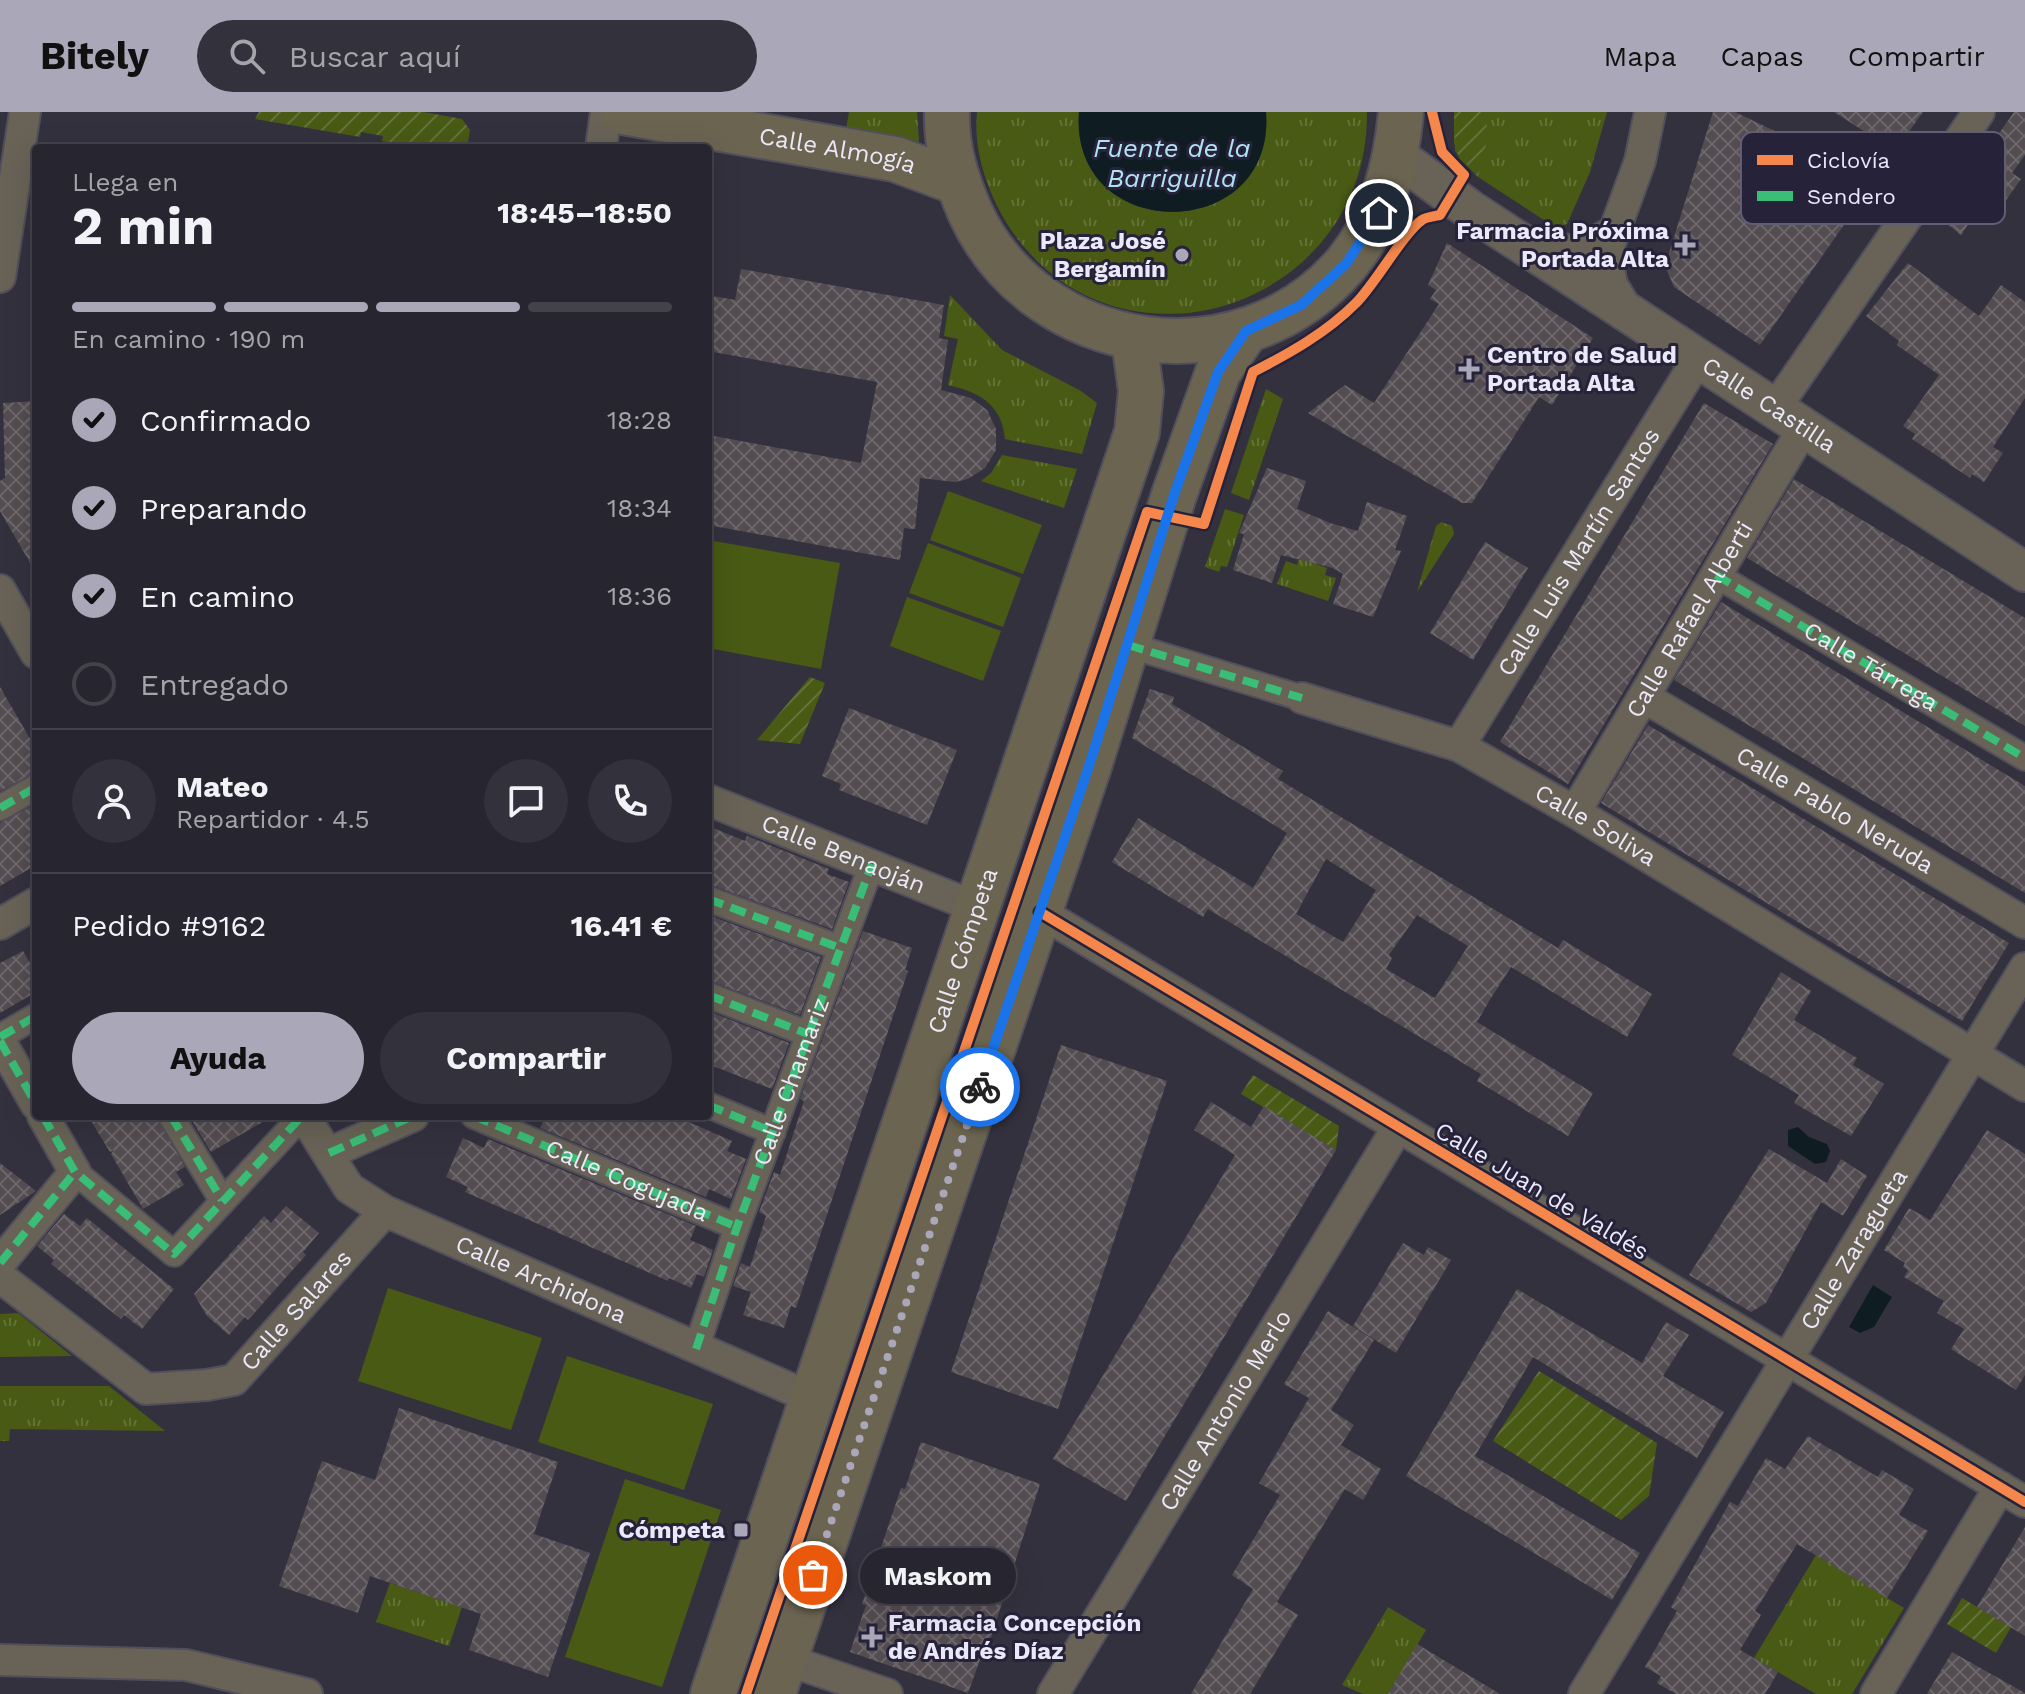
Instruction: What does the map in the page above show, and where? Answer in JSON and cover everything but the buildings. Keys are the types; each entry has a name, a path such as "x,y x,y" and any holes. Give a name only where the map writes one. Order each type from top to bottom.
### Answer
{"main road":[{"name":"Calle Almogía","path":"623,112 895,159 957,182"},
{"path":"947,112 950,155 957,182 982,239 1023,286 1074,321 1134,340 1184,343 1246,331 1301,305 1346,264 1379,213 1397,156 1401,112"},
{"path":"778,1677 1040,912 1174,495 1218,372 1246,331"},
{"name":"Calle Cómpeta","path":"713,1694 1137,432 1141,391 1134,340"}],"street":[{"path":"0,277 25,112"},
{"path":"602,144 606,112"},
{"path":"1628,311 1612,285 1606,254 1640,161 1650,112"},
{"name":"Calle Rafael Alberti","path":"1967,132 1979,112"},
{"name":"Calle Castilla","path":"1397,156 1522,243 2025,572"},
{"name":"Calle Rafael Alberti","path":"1575,812 1716,575 1789,419 1910,224"},
{"path":"1522,243 1558,250 1585,249 1614,231"},
{"name":"Calle Luis Martín Santos","path":"1459,746 1698,359"},
{"name":"Calle Tárrega","path":"1716,575 2025,758"},
{"path":"0,590 32,646"},
{"name":"Calle Soliva","path":"1128,645 1459,746 1575,812 1970,1056 2025,1086"},
{"name":"Calle Pablo Neruda","path":"1644,697 2025,923"},
{"path":"0,808 32,789"},
{"name":"Calle Benaoján","path":"712,802 978,908"},
{"name":"Calle Chamariz","path":"696,1349 737,1227 872,864"},
{"path":"712,900 840,948"},
{"path":"0,924 32,905"},
{"name":"Calle Juan de Valdés","path":"1040,912 2012,1495"},
{"name":"Calle Zaragueta","path":"1584,1694 2025,968"},
{"path":"712,997 808,1034"},
{"path":"32,1019 0,1039 32,1097"},
{"path":"712,1107 773,1132"},
{"path":"45,1120 75,1172 174,1254 299,1120"},
{"path":"173,1120 222,1200"},
{"name":"Calle Archidona","path":"306,1120 349,1188 385,1211 814,1399"},
{"path":"329,1153 404,1120"},
{"name":"Calle Cogujada","path":"483,1120 737,1227"},
{"name":"Calle Antonio Merlo","path":"1053,1694 1398,1127"},
{"path":"0,1263 75,1172"},
{"name":"Calle Salares","path":"0,1277 146,1389 207,1385 234,1380 385,1211"},
{"path":"1876,1694 2012,1495"},
{"path":"0,1660 186,1665 307,1694"},
{"path":"778,1677 887,1694"}],"green space":[{"path":"259,112 424,112 462,119 470,130 468,144 400,144 382,141 383,136 361,132 360,137 255,119"},
{"path":"849,112 917,112 919,142 846,129"},
{"path":"977,112 1079,112 1085,156 1105,187 1136,206 1172,212 1209,206 1240,187 1260,156 1266,112 1367,112 1356,180 1326,236 1282,278 1227,305 1167,314 1107,304 1052,274 1006,222 993,197 979,155"},
{"path":"1454,112 1607,112 1590,172 1567,224 1557,227 1550,224 1478,177 1459,158 1454,143"},
{"path":"1454,112 1487,112 1486,145 1478,177 1455,151"},
{"path":"950,295 1002,350 1081,391 1097,403 1082,454 1005,439 994,408 970,391 948,385 958,339 944,336"},
{"path":"1266,389 1283,399 1249,500 1231,493"},
{"path":"1002,455 1077,469 1064,508 981,481 991,473"},
{"path":"948,491 1042,525 1023,574 930,540"},
{"path":"1225,509 1244,515 1227,567 1221,566 1219,572 1205,567"},
{"path":"1441,522 1452,526 1454,534 1417,592 1436,526"},
{"path":"712,541 840,563 821,669 712,649"},
{"path":"928,543 1021,578 1003,627 909,593"},
{"path":"1299,558 1327,568 1325,575 1336,578 1328,601 1277,584 1286,561 1297,565"},
{"path":"907,597 1001,631 983,681 890,646"},
{"path":"810,677 825,683 800,744 757,740"},
{"path":"1253,1075 1339,1126 1336,1150 1241,1094"},
{"path":"388,1288 542,1338 511,1430 358,1381"},
{"path":"18,1313 72,1356 0,1357 0,1314"},
{"path":"567,1356 713,1404 684,1490 538,1442"},
{"path":"1539,1371 1657,1443 1649,1496 1621,1520 1493,1441"},
{"path":"0,1386 109,1386 165,1431 10,1429 9,1441 0,1441"},
{"path":"625,1479 721,1510 662,1687 565,1657"},
{"path":"1816,1555 1904,1608 1852,1694 1816,1694 1754,1658"},
{"path":"390,1583 462,1607 449,1646 376,1622"},
{"path":"1962,1598 2011,1627 1996,1653 1947,1624"},
{"path":"1388,1607 1426,1630 1388,1694 1363,1694 1342,1685"}],"water":[{"name":"Fuente de la Barriguilla","path":"1079,112 1266,112 1260,156 1240,187 1209,206 1172,212 1136,206 1105,187 1085,156"},
{"path":"1798,1127 1809,1137 1827,1144 1830,1151 1826,1162 1815,1164 1788,1146 1788,1130"},
{"path":"1873,1285 1892,1297 1874,1327 1860,1333 1849,1327"}],"marked path":[{"path":"1716,575 2025,758"},
{"path":"1128,645 1302,698"},
{"path":"0,808 32,789"},
{"path":"696,1349 737,1227 872,864"},
{"path":"712,900 840,948"},
{"path":"712,997 808,1034"},
{"path":"0,1037 32,1018"},
{"path":"0,1041 32,1097"},
{"path":"712,1107 773,1132"},
{"path":"45,1120 75,1172 174,1254 298,1120"},
{"path":"173,1120 222,1200"},
{"path":"329,1153 404,1120"},
{"path":"483,1120 737,1227"},
{"path":"0,1263 75,1172"}],"cycle path":[{"path":"746,1694 1147,512 1204,524 1253,372 1307,342 1344,314 1364,294 1415,226 1424,219 1440,215 1464,175 1442,152 1432,112"},
{"path":"1040,912 2025,1502"}],"way so far":[{"path":"813,1575 980,1087"}],"place":[{"name":"Farmacia Próxima Portada Alta","path":"1685,245"},
{"name":"Plaza José Bergamín","path":"1182,255"},
{"name":"Centro de Salud Portada Alta","path":"1469,369"},
{"name":"Cómpeta","path":"741,1530"},
{"name":"Maskom","path":"813,1575"},
{"name":"Farmacia Concepción de Andrés Díaz","path":"872,1637"}],"route":[{"path":"980,1087 1088,769 1174,495 1218,372 1246,331 1301,305 1346,264 1379,213"}]}
